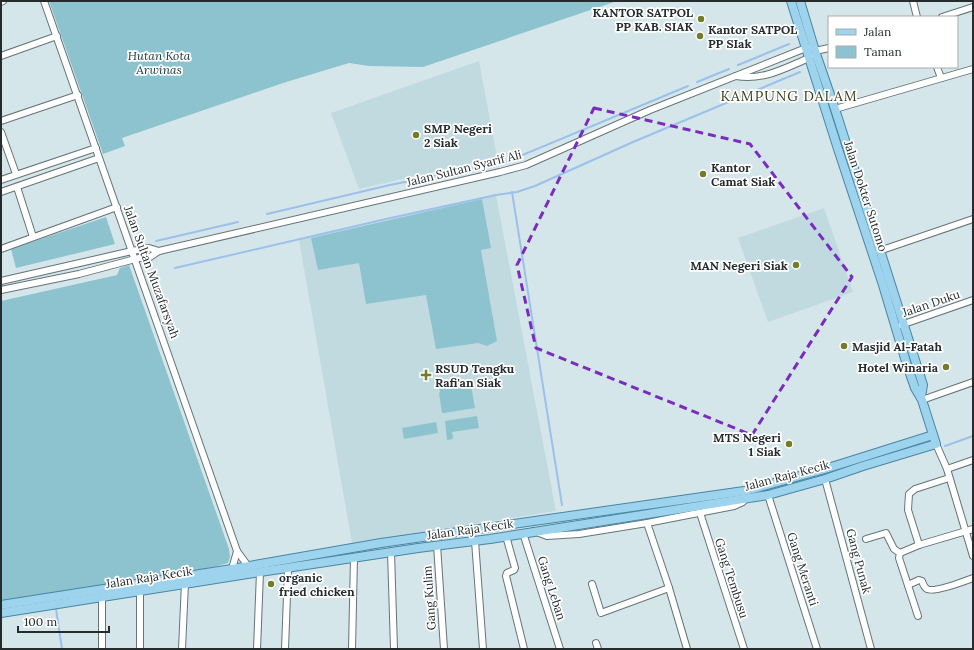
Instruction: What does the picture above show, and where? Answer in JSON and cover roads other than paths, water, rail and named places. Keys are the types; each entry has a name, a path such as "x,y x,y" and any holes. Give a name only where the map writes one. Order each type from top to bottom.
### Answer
{"main road":[{"name":"Jalan Dokter Sutomo","path":"791,1 883,285 923,385 922,399 936,444"},
{"name":"Jalan Dokter Sutomo","path":"800,1 879,250 899,325"},
{"name":"Jalan Raja Kecik","path":"1,605 167,582 248,566 381,543 744,495 768,495 825,479 862,462 933,436"},
{"name":"Jalan Raja Kecik","path":"1,613 140,591 167,582 185,584 437,545 475,541 744,495 760,487 936,444"}],"street":[{"name":"Jalan Sultan Muzafarsyah","path":"44,1 237,551 248,566"},
{"path":"913,1 917,16"},
{"path":"945,16 973,7"},
{"path":"1,56 57,36"},
{"path":"806,48 815,51 828,48"},
{"name":"Jalan Sultan Syarif Ali","path":"1,290 79,274 150,257 159,251 526,165 650,110 806,48"},
{"path":"735,76 746,78 772,74 809,58 815,51"},
{"path":"937,68 941,78"},
{"path":"835,109 973,69"},
{"path":"1,121 78,95"},
{"path":"1,132 16,174"},
{"path":"1,180 96,148"},
{"path":"1,192 99,158"},
{"path":"17,187 33,237"},
{"path":"1,249 117,207"},
{"path":"879,250 973,219"},
{"name":"Jalan Sultan Syarif Ali","path":"1,281 132,251 149,248 159,251"},
{"name":"Jalan Duku","path":"899,325 973,300"},
{"path":"922,399 973,382"},
{"name":"Jalan Dokter Sutomo","path":"936,444 947,469 973,556"},
{"path":"947,469 973,460"},
{"path":"919,545 908,510 909,494 915,489 949,478"},
{"name":"Gang Punak","path":"825,479 871,649"},
{"path":"534,531 542,536 553,537 647,523 734,506 744,502 744,495"},
{"name":"Gang Meranti","path":"768,495 817,649"},
{"name":"Gang Tembusu","path":"700,513 744,649"},
{"path":"647,523 669,588 687,649"},
{"path":"900,553 919,545 973,529"},
{"name":"Gang Leban","path":"523,533 560,649"},
{"path":"866,539 886,533 894,549 900,553"},
{"path":"506,536 515,568 507,573 506,576 524,649"},
{"path":"475,541 483,649"},
{"name":"Gang Kulim","path":"437,545 444,649"},
{"path":"232,569 237,551"},
{"path":"391,552 394,649"},
{"path":"900,553 899,558 918,616"},
{"path":"352,649 354,558"},
{"path":"285,649 288,568"},
{"path":"257,649 260,572"},
{"path":"908,585 919,580 922,581 929,590 973,578"},
{"path":"182,649 185,584"},
{"path":"592,584 600,613 669,588"},
{"path":"140,591 140,649"},
{"path":"102,597 102,649"}],"waterway":[{"path":"738,65 789,44"},
{"path":"697,82 729,69"},
{"path":"175,268 386,219 496,195 517,192 535,186 633,142 800,72"},
{"path":"267,214 390,185 508,161 688,86"},
{"path":"512,192 562,505"},
{"path":"156,241 238,222"},
{"path":"945,446 973,436"},
{"path":"56,609 62,649"}],"place":[{"name":"KANTOR SATPOL PP KAB. SIAK","path":"701,19"},
{"name":"Kantor SATPOL PP SIak","path":"700,36"},
{"name":"SMP Negeri 2 Siak","path":"416,135"},
{"name":"Kantor Camat Siak","path":"703,174"},
{"name":"MAN Negeri Siak","path":"796,265"},
{"name":"Masjid Al-Fatah","path":"844,346"},
{"name":"Hotel Winaria","path":"946,367"},
{"name":"RSUD Tengku Rafi'an Siak","path":"426,375"},
{"name":"MTS Negeri 1 Siak","path":"789,444"},
{"name":"organic fried chicken","path":"271,584"}],"district":[{"name":"KAMPUNG DALAM","path":"789,96"}],"park label":[{"name":"Hutan Kota Arwinas","path":"159,62"}]}
